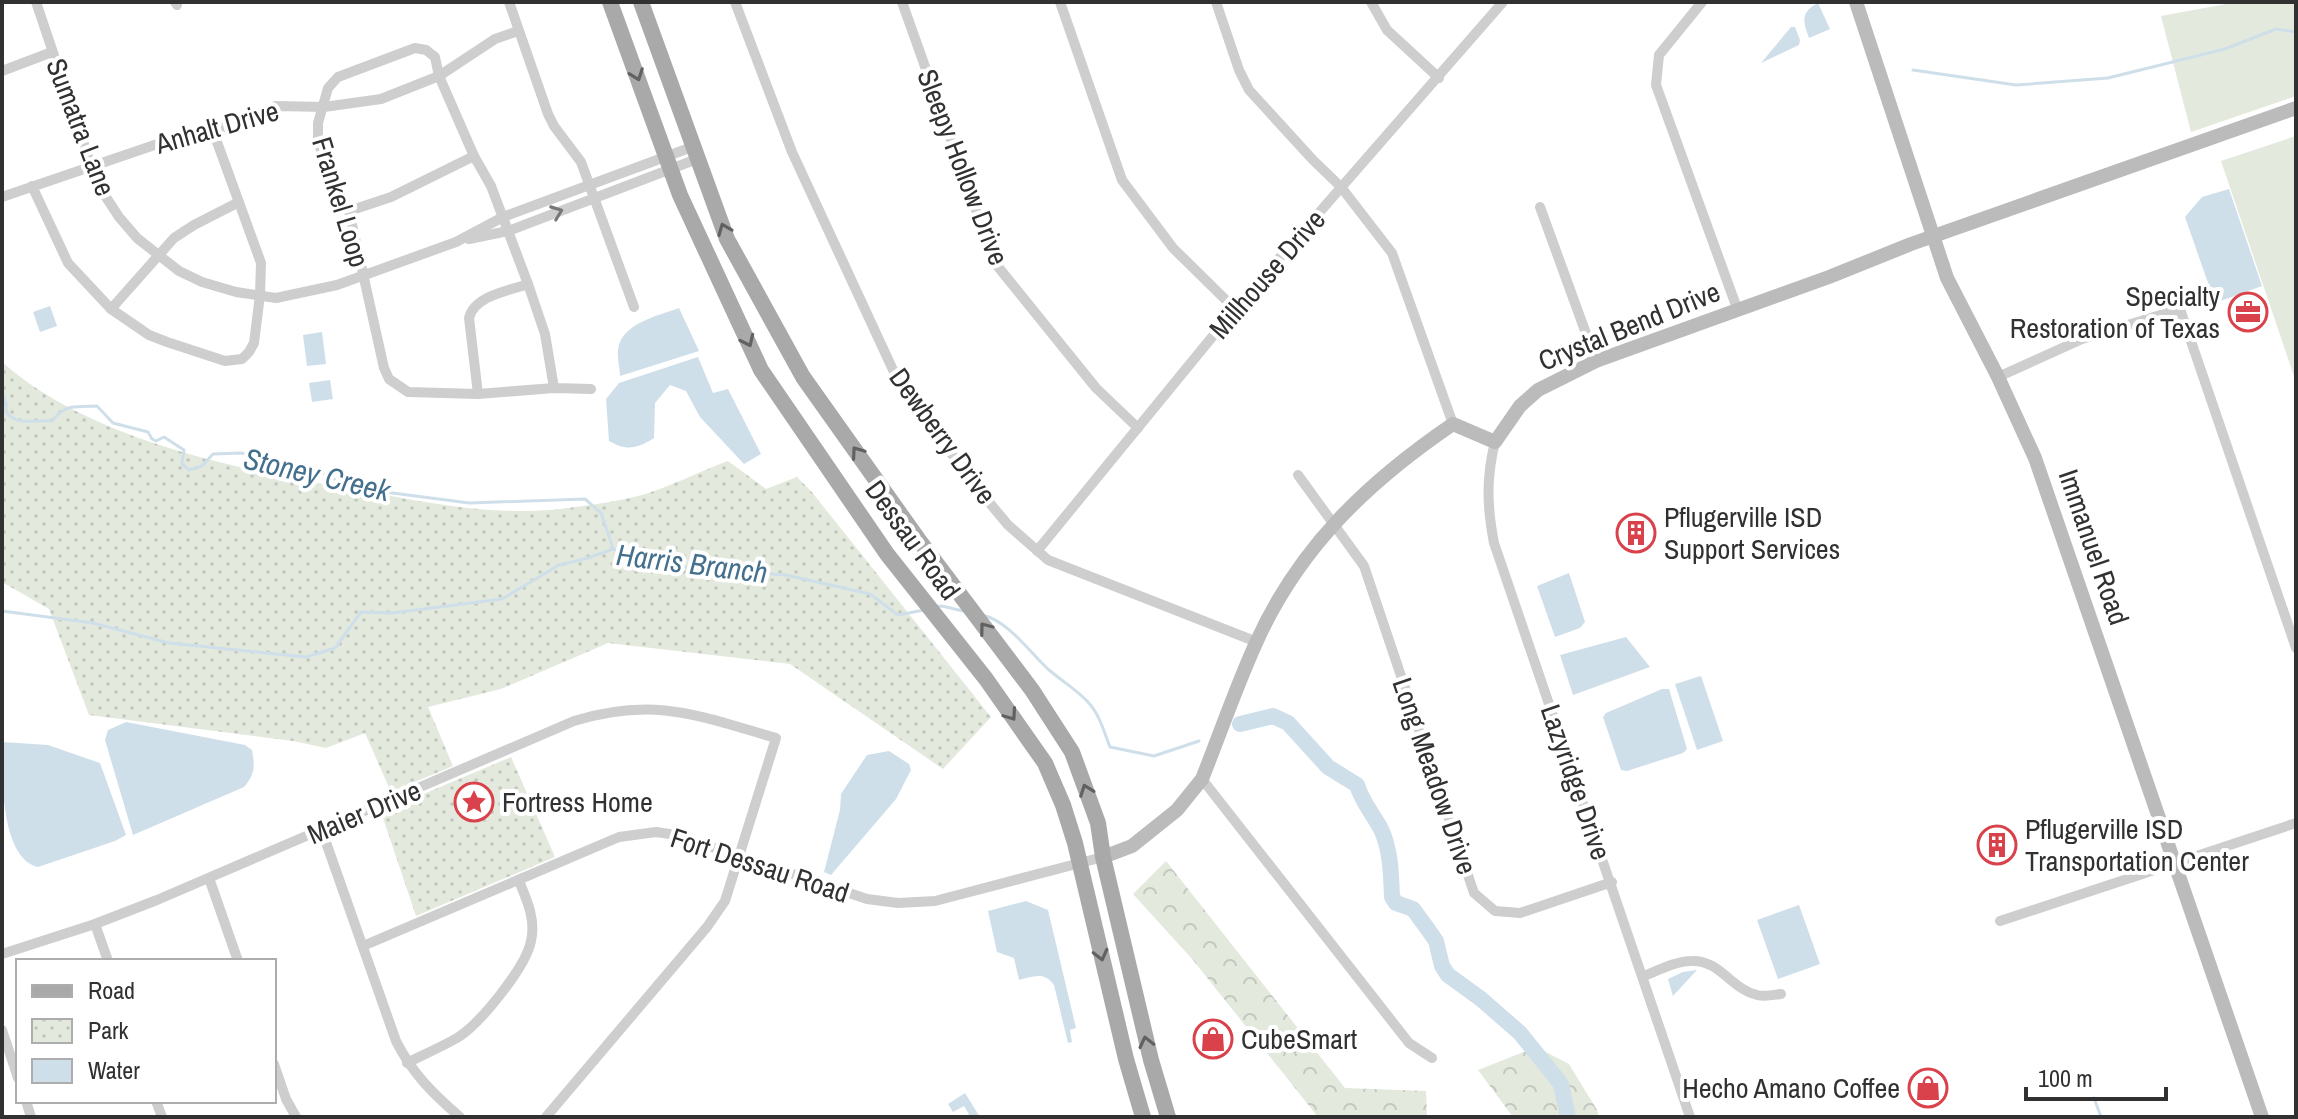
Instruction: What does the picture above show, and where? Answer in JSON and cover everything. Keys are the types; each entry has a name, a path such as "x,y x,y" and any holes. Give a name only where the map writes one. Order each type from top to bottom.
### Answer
{"main road":[{"name":"Dessau Road","path":"610,2 680,195 761,370 887,554 1045,763 1063,805 1143,1117"},
{"name":"Dessau Road","path":"641,2 727,239 803,377 918,539 1032,690 1073,754 1098,823 1103,857 1151,1060 1168,1117"}],"street":[{"name":"Sumatra Lane","path":"36,2 91,165 102,191 119,217 157,255 202,282 236,292 276,298 337,285 456,242 508,231 594,198 669,162"},
{"path":"509,2 548,114 581,162 634,307"},
{"name":"Dewberry Drive","path":"735,2 792,152 900,385 978,489 1008,525 1048,560 1257,642"},
{"name":"Sleepy Hollow Drive","path":"902,2 995,263 1096,388 1138,428"},
{"path":"1060,2 1122,180 1173,248 1235,309"},
{"path":"1216,2 1249,90 1341,187 1392,253 1453,424 1495,442"},
{"path":"1371,2 1387,30 1439,78"},
{"name":"Millhouse Drive","path":"1037,551 1235,309 1503,2"},
{"path":"1702,2 1659,55 1656,85 1738,311"},
{"name":"Immanuel Road","path":"1856,2 1957,300 1998,377 2035,458 2262,1117"},
{"name":"Anhalt Drive","path":"2,197 175,138 213,131 276,106 324,107 381,99 439,76 495,39 518,31"},
{"name":"Frankel Loop","path":"554,388 545,334 528,284 491,186 474,156 439,76 435,57 426,50 415,48 338,77 328,88 318,123 320,148 349,211 389,379 408,392 478,394 554,388 591,389"},
{"path":"2,71 52,52"},
{"name":"Crystal Bend Drive","path":"1495,442 1520,406 1538,390 1596,361 1738,311 1933,236 2296,108"},
{"path":"32,186 68,263 111,309 149,335 232,361 249,352 254,343 262,273 259,253 213,131"},
{"name":"Sumatra Lane","path":"456,242 503,217 589,185 695,153"},
{"path":"349,211 391,197 474,156"},
{"path":"111,309 174,238 239,202"},
{"path":"1540,207 1596,361"},
{"path":"478,394 470,312 480,302 528,284"},
{"path":"1998,377 2082,339 2180,309 2296,648"},
{"path":"1103,857 1132,846 1177,810 1202,779 1257,642 1298,570 1367,489 1396,464 1453,424"},
{"name":"Lazyridge Drive","path":"1495,442 1488,469 1487,492 1494,543 1690,1117"},
{"name":"Long Meadow Drive","path":"1298,475 1364,566 1474,893 1495,911 1520,913 1612,882"},
{"name":"Maier Drive","path":"2,954 95,924 322,831 574,721 601,713 658,708 690,713 776,738 739,857"},
{"path":"1202,779 1409,1043 1432,1058"},
{"path":"2000,921 2296,823"},
{"path":"322,831 396,1041 407,1063 430,1092 460,1117"},
{"name":"Fort Dessau Road","path":"363,946 619,837 640,833 676,835 867,899 898,903 935,901 1103,857"},
{"path":"546,1117 707,927 725,901 739,857"},
{"path":"209,878 237,959"},
{"path":"407,1063 459,1037 475,1023 523,965 532,940 532,920 519,881"},
{"path":"95,924 107,959"},
{"path":"1644,976 1692,961 1719,969 1748,993 1761,997 1781,994"},
{"path":"2,1030 16,1072"},
{"path":"276,1070 296,1117"}],"green space":[{"path":"2237,2 2296,2 2296,96 2191,132 2161,16"},
{"path":"2296,136 2296,382 2221,161"},
{"path":"2,362 40,391 83,415 178,451 327,485 443,505 537,511 589,505 649,493 728,461 766,489 797,477 991,717 943,769 790,664 608,643 501,689 428,707 453,766 391,792 365,733 326,748 89,715 49,609 2,582"},
{"path":"511,757 555,857 416,916 381,812"},
{"path":"1166,861 1345,1088 1426,1091 1427,1117 1318,1117 1193,960 1133,894"},
{"path":"1536,1047 1569,1064 1599,1117 1513,1117 1478,1070"}],"water":[{"path":"1818,3 1830,29 1809,38 1804,18 1808,10"},
{"path":"1791,27 1795,27 1799,45 1761,63"},
{"path":"2229,189 2262,286 2215,303 2185,217 2202,197"},
{"path":"50,306 57,326 40,332 33,312"},
{"path":"679,308 699,351 620,376 618,350 626,333 642,322"},
{"path":"322,332 326,364 307,366 303,335"},
{"path":"698,357 713,393 728,389 761,454 744,464 700,417 686,391 670,385 655,403 654,438 632,447 609,441 606,399 619,383"},
{"path":"330,380 333,399 312,402 309,383"},
{"path":"1569,573 1585,622 1580,628 1555,637 1537,586"},
{"path":"1626,637 1650,667 1573,695 1560,655"},
{"path":"1701,676 1723,741 1697,750 1675,684"},
{"path":"1662,689 1669,689 1687,749 1627,771 1621,770 1603,717"},
{"path":"126,722 245,745 252,750 252,774 244,787 133,835 105,740 108,730"},
{"path":"2,742 48,745 100,763 126,835 38,867 26,860 16,848 6,813"},
{"path":"889,751 909,764 911,770 896,799 831,875 824,872 840,810 841,794 867,755"},
{"path":"1026,901 1048,910 1076,1028 1070,1030 1072,1042 1068,1043 1054,985 1042,976 1019,980 1014,958 997,952 988,911"},
{"path":"1799,905 1820,964 1778,979 1757,920"},
{"path":"1697,970 1673,996 1668,979"},
{"path":"965,1093 980,1117 966,1117 969,1114 964,1106 953,1112 948,1104"}],"waterway":[{"path":"1913,70 2016,85 2108,78 2225,49 2276,29 2296,32"},
{"name":"Stoney Creek","path":"2,391 6,412 22,421 52,421 67,408 97,406 113,423 148,432 156,441 164,437 184,450 182,464 189,470 202,466 213,454 241,453 267,458 295,469 316,470 336,480 385,492 469,503 585,499 601,513 613,548"},
{"name":"Harris Branch","path":"2,611 93,623 169,643 306,657 335,648 361,612 392,613 502,599 559,565 613,549 658,565 786,575 870,594 898,615 924,610"},
{"name":"Harris Branch","path":"935,607 963,611"},
{"name":"Harris Branch","path":"982,615 1010,630 1049,670 1088,702 1099,718 1110,747 1154,756 1199,741"},
{"name":"Harris Branch","path":"1240,724 1273,716 1288,723 1328,767 1357,785 1387,846 1392,897 1396,903 1413,909 1427,928 1436,941 1442,966 1448,975 1520,1033 1561,1084 1568,1117"},
{"path":"2094,1098 2101,1117"}],"place":[{"name":"Specialty Restoration of Texas","path":"2248,312"},
{"name":"Pflugerville ISD Support Services","path":"1636,533"},
{"name":"Fortress Home","path":"474,802"},
{"name":"Pflugerville ISD Transportation Center","path":"1997,845"},
{"name":"CubeSmart","path":"1213,1039"},
{"name":"Hecho Amano Coffee","path":"1928,1088"}]}
